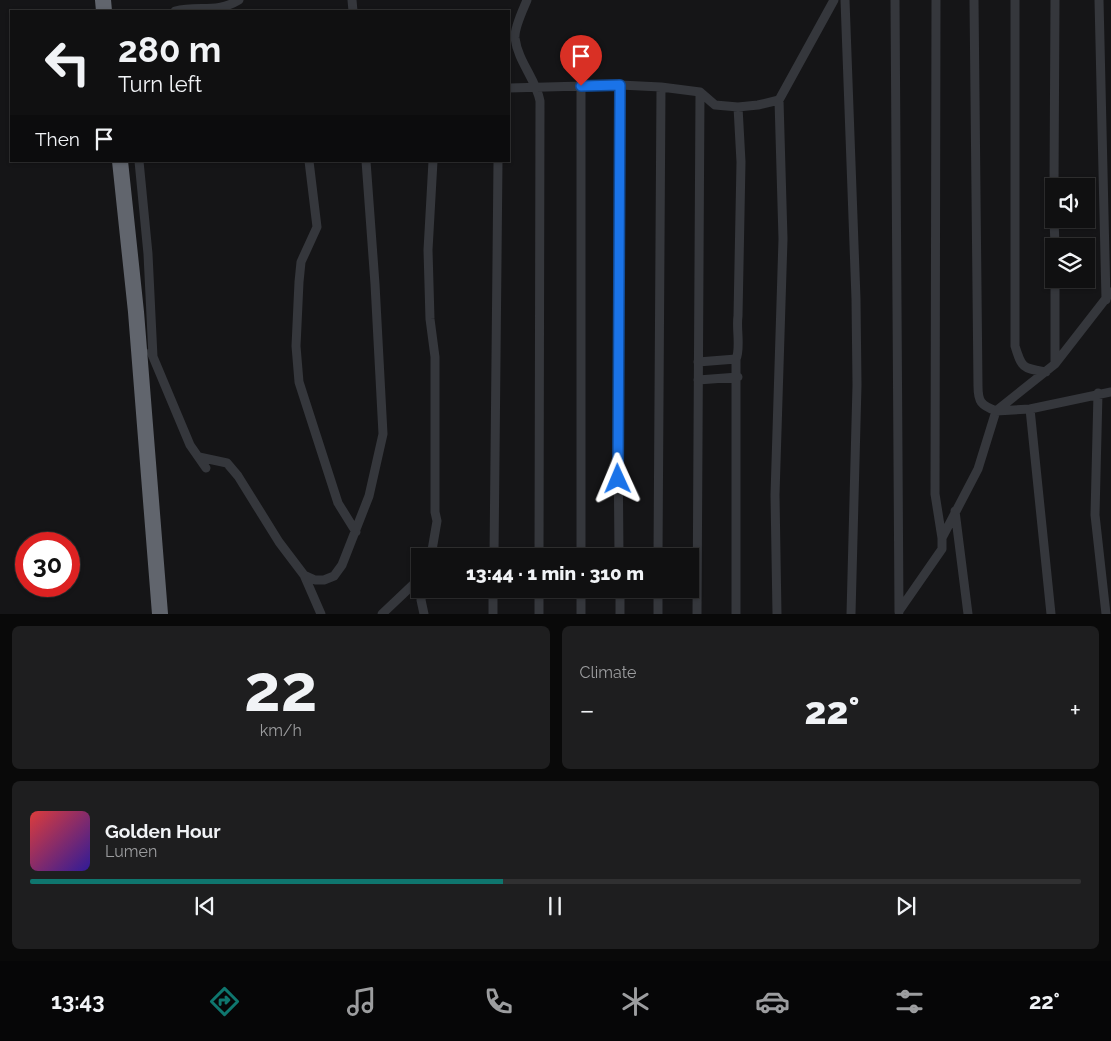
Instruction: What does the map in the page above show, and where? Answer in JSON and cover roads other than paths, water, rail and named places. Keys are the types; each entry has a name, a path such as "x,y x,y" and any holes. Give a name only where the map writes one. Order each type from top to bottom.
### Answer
{"highway":[{"path":"120,162 136,312 160,614"}],"street":[{"path":"186,4 214,10 226,8 239,0"},
{"path":"527,0 515,37 523,63 537,86 540,101 539,548"},
{"path":"777,614 775,495 782,238 779,100 834,0"},
{"path":"845,0 857,385 851,614"},
{"path":"896,0 898,613"},
{"path":"898,613 942,549 935,494 936,0"},
{"path":"974,0 978,400 982,406 996,411 1030,409 1098,393 1111,392"},
{"path":"1016,0 1015,346 1020,363 1028,370 1046,372"},
{"path":"1054,178 1055,0"},
{"path":"1099,0 1106,300"},
{"path":"510,88 620,85 661,87 700,92 715,105 738,107 779,100"},
{"path":"619,548 620,85"},
{"path":"581,86 581,548"},
{"path":"658,548 661,87"},
{"path":"698,614 700,92"},
{"path":"736,614 738,377 736,359 738,355 736,336 741,162 738,107"},
{"path":"139,162 147,242 153,357"},
{"path":"309,162 317,227 300,268 296,346 299,382 338,503 356,532"},
{"path":"304,576 315,580 334,576 342,565 369,496 383,434 366,162"},
{"path":"432,548 437,521 435,512 435,356 430,319 428,250 433,162"},
{"path":"494,548 498,162"},
{"path":"128,243 147,242"},
{"path":"1055,288 1055,364"},
{"path":"942,538 978,469 996,411 1055,364 1111,292"},
{"path":"136,312 186,437 206,468"},
{"path":"698,362 736,359"},
{"path":"698,380 738,377"},
{"path":"1098,393 1095,515 1106,614"},
{"path":"1030,409 1051,614"},
{"path":"199,457 228,463 279,542 304,576 321,614"},
{"path":"955,510 968,614"},
{"path":"382,614 411,587"},
{"path":"421,598 424,614"},
{"path":"493,614 494,598"},
{"path":"539,598 539,614"},
{"path":"581,598 581,614"},
{"path":"620,598 620,614"},
{"path":"658,598 658,614"}]}
